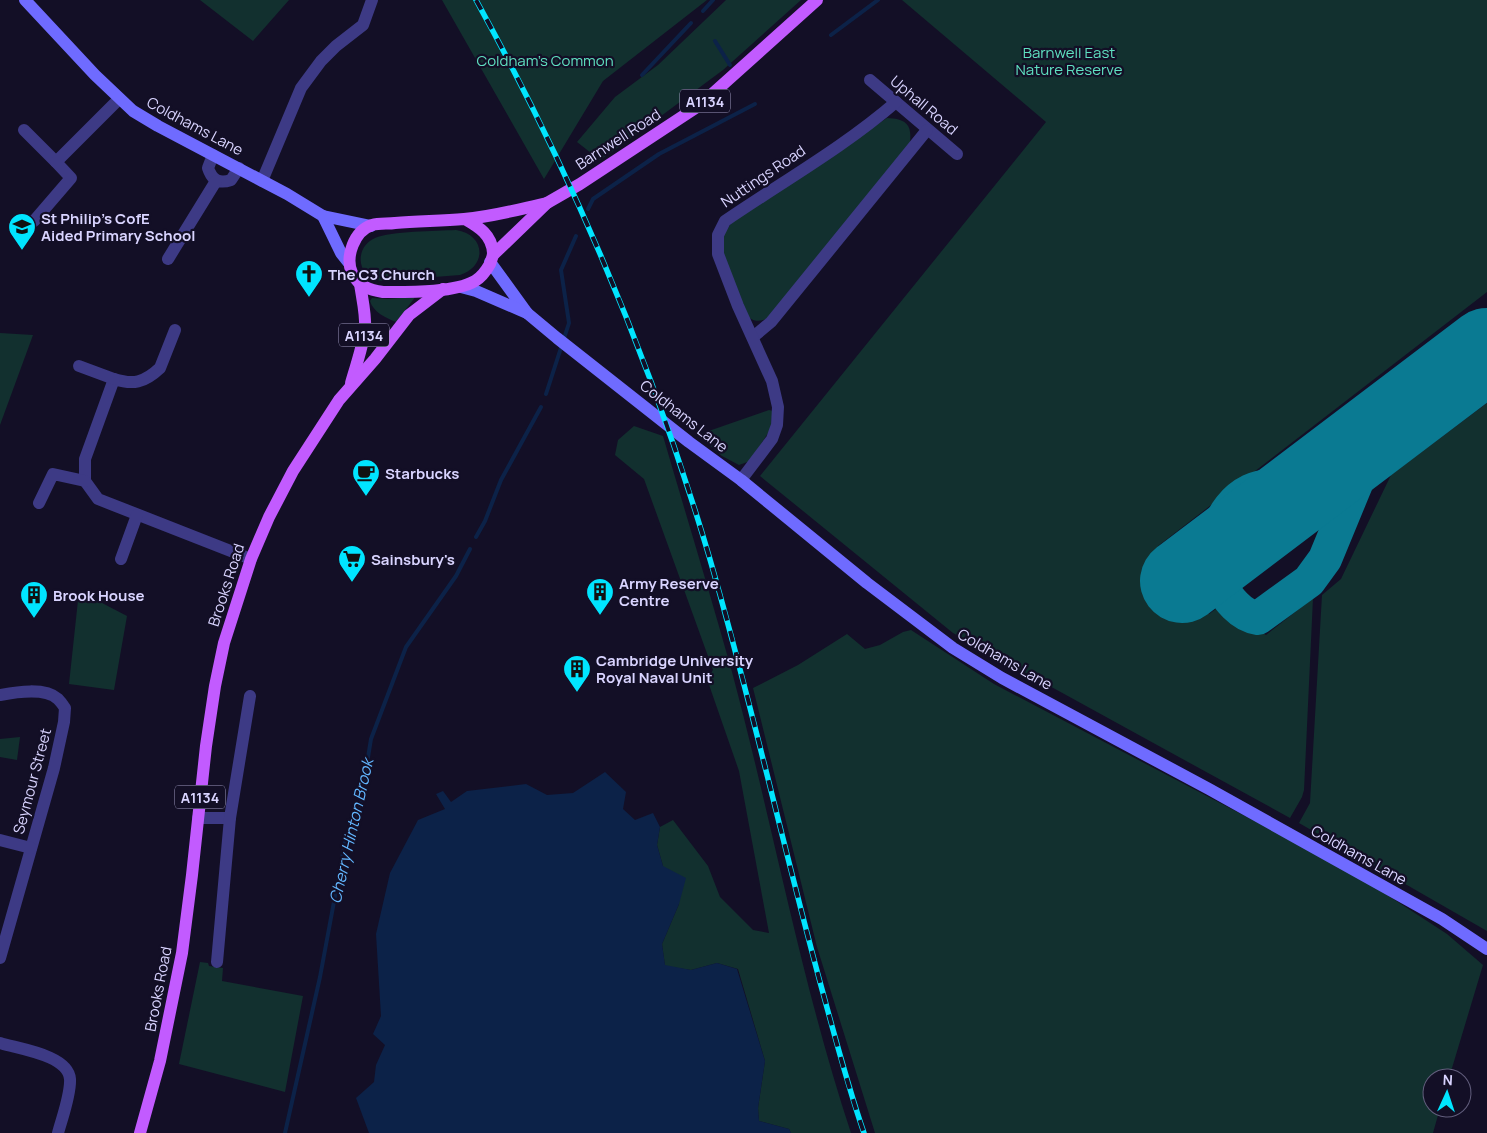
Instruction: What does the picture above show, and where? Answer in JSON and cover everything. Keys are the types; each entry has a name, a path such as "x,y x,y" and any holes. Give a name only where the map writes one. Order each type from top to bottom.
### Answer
{"main road":[{"name":"Barnwell Road","path":"492,258 547,203 580,184 700,105 817,0"},
{"name":"Barnwell Road","path":"465,219 511,212 547,203"},
{"name":"A1134","path":"371,226 465,219"},
{"path":"465,219 479,227 487,235 491,244 492,258"},
{"path":"349,263 351,246 371,226"},
{"name":"A1134","path":"349,263 352,274 360,284 371,290 384,292 461,287 476,281 486,272 492,258"},
{"name":"Brooks Road","path":"350,385 362,347 365,327 364,305 360,284"},
{"name":"Brooks Road","path":"140,1133 172,1009 184,934 210,712 224,643 251,559 269,517 293,471 350,385 375,359 409,315 443,289"}],"street":[{"name":"Coldhams Lane","path":"25,0 119,99 133,111 323,216 371,226"},
{"path":"262,181 301,88 321,61 336,46 363,25 372,0"},
{"name":"Uphall Road","path":"870,80 927,130 958,154"},
{"path":"56,162 119,99"},
{"name":"Nuttings Road","path":"741,480 772,439 778,407 772,381 738,306 718,254 717,244 721,227 725,221 841,145 878,118 896,102"},
{"path":"24,130 72,178 34,221"},
{"path":"753,338 771,322 927,130"},
{"path":"213,155 208,168 211,176 216,181 224,182 231,180 239,168"},
{"path":"168,259 216,181"},
{"path":"323,216 341,253 349,263"},
{"name":"Coldhams Lane","path":"492,258 527,313"},
{"name":"Coldhams Lane","path":"461,287 476,291 527,313 689,442 741,480 906,614 971,660 1442,919 1487,949"},
{"path":"79,366 114,379 134,383 160,368 175,330"},
{"path":"114,379 85,459 85,481 98,498 251,559"},
{"path":"40,503 52,474 85,481"},
{"path":"121,559 137,514"},
{"name":"Seymour Street","path":"0,695 20,692 41,692 57,698 65,708 64,722 54,768 0,958"},
{"path":"217,962 230,818 250,696"},
{"path":"198,818 230,818"},
{"path":"0,840 31,848"},
{"path":"0,1044 50,1057 66,1068 70,1077 70,1085 58,1133"}],"green space":[{"path":"200,0 289,0 253,41"},
{"name":"Coldham's Common","path":"442,0 707,0 603,81 544,179"},
{"path":"726,0 801,0 723,70 600,160 577,142 615,97 658,65"},
{"name":"Barnwell East Nature Reserve","path":"902,0 1487,0 1487,292 1158,546 1209,614 1220,606 1266,635 1313,598 1304,790 1290,818 953,633 760,476 1046,122"},
{"path":"887,118 903,121 909,127 910,143 771,317 757,321 748,317 745,314 721,249 722,237 732,222"},
{"path":"456,230 473,237 479,251 479,258 475,265 469,271 460,275 383,281 371,277 362,267 362,250 367,243 375,238 402,233"},
{"path":"415,297 396,322 377,311 370,301 372,298"},
{"path":"0,333 33,335 0,425"},
{"path":"1487,403 1487,931 1299,823 1310,803 1322,595 1341,579 1391,475"},
{"path":"769,410 773,411 770,430 750,461 739,465 722,456 699,436 703,433"},
{"path":"634,426 663,436 732,672 802,961 833,1076 851,1133 791,1133 789,1129 759,1121 758,1108 765,1061 738,969 717,963 691,970 665,966 662,944 679,904 663,866 657,845 660,827 673,820 708,866 720,897 753,930 769,933 739,771 707,679 713,670 644,479 615,455 618,440"},
{"path":"79,591 127,616 114,690 69,684"},
{"path":"911,630 994,684 1355,874 1447,934 1483,965 1452,1068 1422,1068 1422,1118 1437,1118 1433,1133 875,1133 817,947 753,688 798,665 847,634 865,649 880,645 903,632"},
{"path":"20,737 17,760 0,757 0,739"},
{"path":"200,962 208,963 209,966 223,968 222,981 303,996 285,1092 179,1064"}],"water":[{"path":"605,772 626,792 623,809 635,820 653,813 660,827 657,845 663,866 686,878 679,904 662,944 665,965 691,970 717,963 737,969 765,1061 758,1108 759,1121 789,1129 791,1133 369,1133 356,1098 374,1082 376,1065 385,1045 373,1034 381,1016 376,934 390,873 418,820 445,809 436,794 443,791 451,802 467,791 526,784 547,795 573,793"}],"waterway":[{"path":"703,11 713,0"},
{"path":"831,35 878,0"},
{"path":"642,75 691,23"},
{"name":"Cherry Hinton Brook","path":"715,41 730,65"},
{"name":"Cherry Hinton Brook","path":"588,209 593,199 659,154 755,104"},
{"name":"Cherry Hinton Brook","path":"546,394 569,323 561,270 576,236"},
{"name":"Cherry Hinton Brook","path":"476,537 485,521 501,480 541,407"},
{"name":"Cherry Hinton Brook","path":"285,1133 320,977 346,837 360,806 371,739 406,647 456,576 470,549"}],"taxiway":[{"path":"1334,466 1305,479 1264,486 1250,491 1239,498 1223,519 1217,531 1214,545 1215,572 1226,595 1235,606 1246,614 1258,618 1309,581 1325,559 1372,445 1385,427"}],"runway":[{"path":"1182,581 1487,350"}],"railway":[{"path":"476,0 545,134 608,272 636,342 687,484 724,609 820,982 846,1077 864,1133"}],"place":[{"name":"St Philip's CofE Aided Primary School","path":"22,251"},
{"name":"The C3 Church","path":"309,298"},
{"name":"Starbucks","path":"366,497"},
{"name":"Sainsbury's","path":"352,583"},
{"name":"Army Reserve Centre","path":"600,616"},
{"name":"Brook House","path":"34,619"},
{"name":"Cambridge University Royal Naval Unit","path":"577,693"}]}
